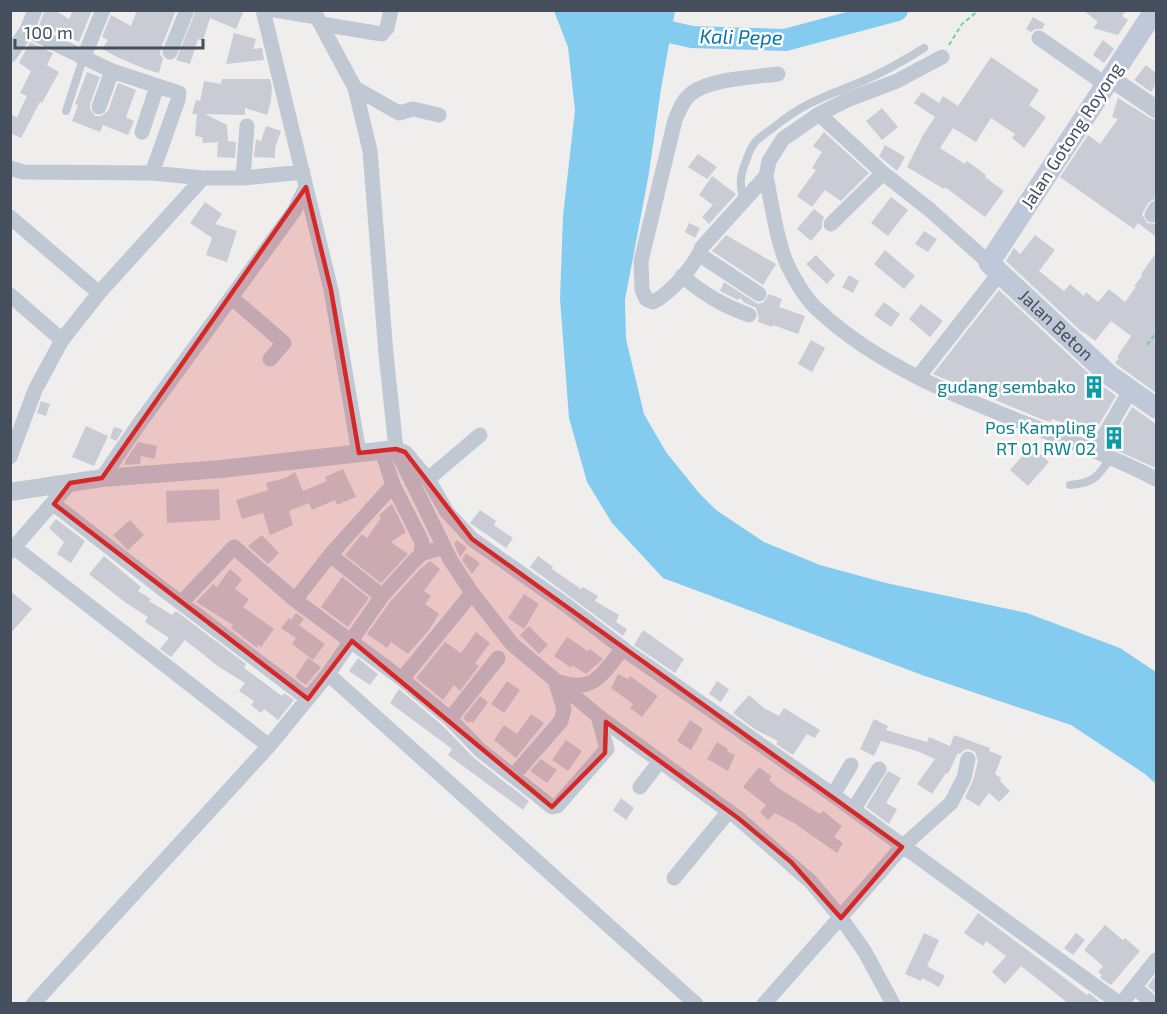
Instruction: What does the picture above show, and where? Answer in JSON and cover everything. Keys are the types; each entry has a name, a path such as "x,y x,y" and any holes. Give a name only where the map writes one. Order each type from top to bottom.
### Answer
{"main road":[{"name":"Jalan Gotong Royong","path":"994,268 1108,81 1155,10"},
{"name":"Jalan Beton","path":"994,268 1109,375 1156,408"}],"street":[{"path":"10,55 27,30 35,10"},
{"path":"83,59 103,10"},
{"path":"170,52 188,10"},
{"path":"263,10 332,290 359,453"},
{"path":"274,10 317,17 382,34 387,28 391,10"},
{"path":"317,17 355,88 370,151 386,354 389,450 393,485 422,542 421,554"},
{"path":"27,30 111,71 177,91 179,95 152,173"},
{"path":"1039,38 1156,109"},
{"path":"942,57 897,81 847,100 819,114 783,139 769,161 766,176 788,267 811,303 856,340 889,361 967,400 1095,451 1156,479"},
{"path":"99,107 111,71"},
{"path":"766,176 702,247 700,255 682,276 660,298 652,302 646,299 642,289 641,261 665,155 683,102 693,92 723,81 778,74"},
{"path":"142,132 157,86"},
{"path":"355,88 399,113 413,109 439,115"},
{"path":"819,114 883,173 930,210 994,268 918,377"},
{"path":"243,177 247,126"},
{"path":"10,168 23,172 152,173 203,178 303,172"},
{"path":"831,224 883,173"},
{"path":"10,457 35,390 62,340 99,293 203,178"},
{"path":"102,478 294,211 306,188"},
{"path":"10,217 99,293"},
{"path":"700,255 759,294"},
{"path":"682,276 705,295 726,307 748,315"},
{"path":"10,295 62,340"},
{"path":"231,297 284,343 270,359"},
{"path":"1095,451 1130,391"},
{"path":"428,479 480,435"},
{"path":"389,450 472,593 512,644 598,716 729,811 791,862 841,918 865,952 893,1004"},
{"path":"10,492 102,478 220,469 389,450 405,452 428,479 447,512 472,540 833,795 1121,1004 1156,960"},
{"path":"70,483 13,550 268,746"},
{"path":"295,600 330,555 393,485"},
{"path":"54,504 308,699"},
{"path":"181,603 234,547 295,600 402,679 450,719 467,738 552,807 557,806 607,750 598,716"},
{"path":"33,1004 268,746 328,674 382,596 421,554 444,547"},
{"path":"330,555 382,596"},
{"path":"402,679 472,593"},
{"path":"555,680 570,685 591,683 599,678 622,648"},
{"path":"450,719 498,658"},
{"path":"328,674 696,1004"},
{"path":"513,776 564,716 555,680"},
{"path":"764,1004 902,847 951,803 964,778 969,759"},
{"path":"640,787 660,761"},
{"path":"833,795 851,765"},
{"path":"853,810 879,769"},
{"path":"674,878 729,811"},
{"path":"1135,987 1153,1004"}],"lane":[{"path":"744,200 740,187 742,169 756,139 799,108 863,81 924,48"},
{"path":"66,111 83,59"},
{"path":"1070,485 1091,482 1111,458"}],"path":[{"path":"942,57 942,53 956,38 962,24 979,10"},
{"path":"1147,345 1156,333"}],"highlighted area":[{"path":"306,187 331,290 359,453 396,449 405,452 472,539 902,847 841,918 791,862 738,818 606,722 605,753 552,807 352,641 308,699 54,504 70,483 102,478"}],"water":[{"path":"554,11 675,11 649,173 625,300 626,339 644,414 666,452 716,510 764,542 820,565 886,583 1027,613 1120,648 1156,672 1156,784 1145,774 1071,725 922,675 663,578 612,523 587,482 569,418 560,299 563,216 575,110 568,47"}],"building":[{"path":"45,10 54,10 69,19 73,10 92,10 79,42 39,25"},
{"path":"137,10 176,10 161,48 160,54 163,59 159,73 102,49 108,40 102,37 111,15 131,26"},
{"path":"196,10 244,10 236,29 210,18 203,41 198,39 190,64 176,60"},
{"path":"1083,10 1126,10 1122,16 1128,20 1118,35 1093,28 1098,22"},
{"path":"1033,17 1045,24 1042,29 1035,29 1031,32 1026,29"},
{"path":"234,33 256,39 253,49 262,48 264,60 226,64"},
{"path":"1103,40 1114,49 1104,63 1093,55"},
{"path":"30,42 53,53 47,65 59,72 21,138 10,133 10,114 17,117 27,96 20,93 31,71 19,63"},
{"path":"991,57 1039,90 1029,105 1046,117 1024,148 1012,138 1015,134 991,118 976,142 953,128 940,148 965,164 967,161 1004,191 985,217 945,187 944,189 907,167 935,117 914,103 922,92 939,103 943,96 958,106"},
{"path":"1146,65 1156,73 1156,84 1151,92 1134,80"},
{"path":"87,72 100,77 90,104 90,109 95,116 101,116 108,111 118,83 136,90 126,117 134,121 128,135 103,125 100,132 72,121 78,105 75,104"},
{"path":"222,79 270,79 272,87 267,115 245,108 245,115 205,114 227,125 228,141 236,142 235,158 217,157 218,142 203,143 202,137 195,136 197,114 192,114 196,100 200,101 204,81 221,84"},
{"path":"1118,98 1156,120 1156,198 1148,203 1142,214 1147,223 1156,224 1156,237 1138,223 1134,229 1060,177 1088,135 1100,144 1118,119 1112,117"},
{"path":"882,108 898,127 882,140 866,121"},
{"path":"266,126 281,131 275,148 275,158 254,157 256,139 261,141"},
{"path":"824,132 869,173 841,201 825,190 812,207 797,196 816,170 812,168 822,152 813,146"},
{"path":"885,145 905,157 897,171 879,156"},
{"path":"698,154 717,167 707,179 688,167"},
{"path":"712,176 736,194 709,224 702,217 713,205 699,195"},
{"path":"891,197 908,210 888,236 871,223"},
{"path":"205,202 222,214 215,224 237,231 227,262 206,255 212,238 190,223"},
{"path":"814,209 824,217 822,228 811,241 797,229"},
{"path":"689,223 700,228 695,238 685,232"},
{"path":"924,231 937,239 928,252 915,244"},
{"path":"726,235 776,264 763,285 712,251"},
{"path":"1035,235 1055,250 1039,271 1064,291 1070,284 1084,296 1086,292 1098,302 1109,289 1125,302 1156,253 1156,393 1115,363 1131,336 1111,321 1095,341 1083,333 1006,261 1014,248 1020,254"},
{"path":"885,250 915,276 904,289 874,264"},
{"path":"816,255 835,275 827,284 806,264"},
{"path":"849,275 859,281 853,293 842,287"},
{"path":"724,282 758,304 764,302 769,294 782,299 779,307 805,316 798,334 758,322 756,308 740,298 738,300 720,291"},
{"path":"999,290 1100,384 1116,396 1094,433 1052,419 1051,422 1041,419 933,374"},
{"path":"884,302 900,314 891,327 874,315"},
{"path":"921,304 943,321 930,337 909,319"},
{"path":"811,340 825,348 812,372 798,364"},
{"path":"41,401 50,404 46,416 37,413"},
{"path":"1132,407 1156,424 1156,468 1109,447"},
{"path":"86,426 108,436 94,466 72,457"},
{"path":"114,427 123,430 116,441 110,438"},
{"path":"138,442 157,446 155,459 141,456 140,464 125,465 125,461"},
{"path":"1031,446 1049,462 1028,486 1010,470"},
{"path":"343,469 356,497 337,505 335,500 312,510 309,503 289,511 293,525 270,535 263,513 242,519 236,500 268,490 266,483 285,478 295,472 303,491 327,481 325,477"},
{"path":"219,489 220,520 167,523 166,491"},
{"path":"392,504 406,532 391,542 408,554 381,583 345,555 362,534 367,538 381,518 379,515"},
{"path":"480,510 496,521 494,525 513,538 506,548 470,523"},
{"path":"56,519 85,541 71,563 57,554 64,542 49,528"},
{"path":"130,520 144,535 128,550 113,535"},
{"path":"262,535 279,553 268,564 248,546"},
{"path":"457,540 467,548 460,557 454,544"},
{"path":"466,553 480,563 472,574 462,560"},
{"path":"104,556 141,587 138,591 151,599 149,601 172,615 176,611 246,664 244,668 282,696 284,693 294,700 278,720 264,709 261,713 251,705 254,701 239,691 245,683 219,667 185,640 171,657 160,649 169,638 145,622 148,617 89,574"},
{"path":"538,556 581,589 583,587 598,596 595,601 619,615 616,622 627,629 623,636 530,567"},
{"path":"430,561 440,569 424,591 431,596 425,604 439,614 429,630 408,654 391,642 387,648 367,634 390,602"},
{"path":"230,569 242,579 235,589 249,599 243,607 274,629 261,647 258,645 257,648 231,628 233,625 196,602 213,584 217,587"},
{"path":"342,577 369,598 348,627 321,607"},
{"path":"10,591 32,609 10,634"},
{"path":"524,594 539,604 524,629 508,618"},
{"path":"296,613 304,619 299,625 325,644 313,660 292,644 296,638 281,628"},
{"path":"529,626 548,645 539,654 520,635"},
{"path":"643,630 684,659 675,673 634,645"},
{"path":"476,632 490,643 475,663 479,666 460,691 454,685 443,700 416,678 445,642 461,653"},
{"path":"567,637 603,659 586,674 572,665 571,668 554,656"},
{"path":"308,658 321,667 306,685 295,677"},
{"path":"358,658 378,674 370,685 349,671"},
{"path":"618,674 628,679 630,676 658,696 642,717 630,708 633,704 611,688"},
{"path":"507,681 520,690 504,713 491,704"},
{"path":"717,681 729,689 721,702 709,694"},
{"path":"399,689 443,726 474,758 529,801 523,810 448,755 452,749 390,703"},
{"path":"749,695 764,708 779,716 784,708 820,730 815,738 807,734 793,755 776,744 778,741 756,730 733,713"},
{"path":"480,696 488,702 473,723 470,721 468,723 463,718"},
{"path":"531,714 544,723 516,758 494,740 504,725 517,734"},
{"path":"874,719 888,726 886,730 927,742 929,737 950,746 954,735 990,748 989,751 1002,756 995,774 1001,778 1000,781 1010,791 999,802 989,793 979,806 965,798 978,761 975,752 969,749 958,753 948,774 946,773 932,794 917,784 935,759 917,751 881,741 874,756 860,749"},
{"path":"690,720 703,729 691,750 677,741"},
{"path":"566,740 582,751 568,771 552,760"},
{"path":"717,742 735,755 728,771 707,759"},
{"path":"541,759 557,770 547,783 530,771"},
{"path":"759,767 771,776 769,780 778,788 820,814 823,811 842,826 834,837 843,843 837,853 794,823 775,813 768,820 760,812 766,805 743,787"},
{"path":"888,771 901,778 886,803 897,809 889,824 866,807"},
{"path":"621,798 634,808 626,820 613,810"},
{"path":"978,913 1087,995 1089,993 1099,1001 1098,1004 1069,1004 1021,966 1005,984 992,972 1006,956 986,941 983,946 964,933"},
{"path":"1105,925 1140,951 1111,985 1100,978 1102,975 1098,972 1103,966 1084,950"},
{"path":"924,933 939,940 927,966 945,976 939,987 922,978 921,981 905,974"},
{"path":"1076,933 1085,940 1073,955 1064,948"},
{"path":"1156,975 1156,994 1148,986"}],"waterway":[{"name":"Kali Pepe","path":"643,26 692,37 785,40 897,10"}],"place":[{"name":"gudang sembako","path":"1094,387"},
{"name":"Pos Kampling RT 01 RW 02","path":"1114,438"}]}
